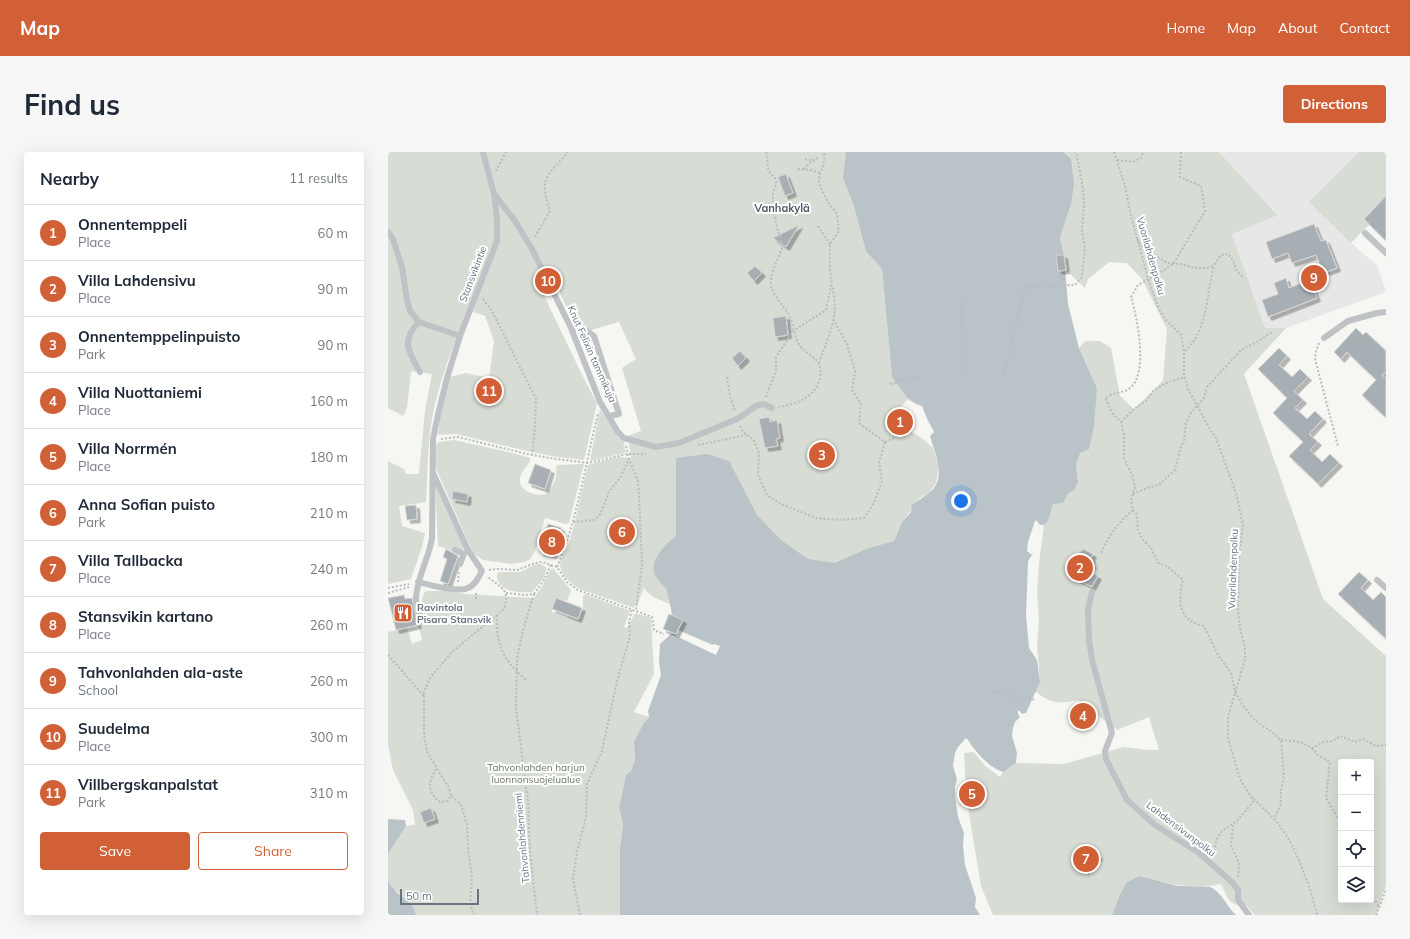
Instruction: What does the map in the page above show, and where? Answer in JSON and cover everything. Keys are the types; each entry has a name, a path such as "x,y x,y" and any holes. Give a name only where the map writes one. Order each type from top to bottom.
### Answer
{"lane":[{"name":"Stansvikintie","path":"421,616 416,600 417,583 430,548 432,538 433,440 438,410 446,378 460,336 497,241 497,219 494,194 483,152"},
{"name":"Knut Felixin tammikuja","path":"494,194 516,221 530,246 571,328 600,402 610,416 618,432 624,438"},
{"path":"388,232 393,239 402,267 410,311 419,322 460,336"},
{"path":"1366,233 1386,253"},
{"path":"1324,338 1348,321 1386,312"},
{"path":"419,322 412,329 408,339 410,354 420,372"},
{"path":"571,328 589,332 594,336 619,414 610,416"},
{"path":"624,438 656,447 679,443 738,420 756,406 764,404 772,408"},
{"path":"417,583 457,589 468,588 475,582 482,571 466,552 432,472"},
{"path":"455,550 466,552"},
{"path":"460,564 466,552"},
{"path":"1377,580 1386,588"},
{"name":"Lahdensivunpolku","path":"1092,592 1088,610 1089,640 1092,660 1112,734 1105,751 1106,759 1127,800 1155,825 1199,853 1236,887 1238,890 1238,900 1249,915"}],"path":[{"path":"491,181 506,152"},
{"path":"530,246 550,211 544,188 546,177 563,160 568,152"},
{"path":"766,152 769,172 776,179 772,196 777,228 782,238 782,244 772,277 771,288 791,319 793,331 801,346 819,363 821,370 820,378 814,390 804,399 791,405 772,408"},
{"path":"824,152 825,163 820,174 819,184 830,205 836,212 839,231 830,244"},
{"path":"1004,374 1024,288 1075,285 1082,277 1085,248 1082,231 1084,203 1083,188 1076,152"},
{"name":"Vuorilahdenpolku","path":"1114,152 1125,186 1148,280 1159,309 1165,318 1182,335 1185,378 1188,389 1207,425 1216,438 1230,473 1243,525 1239,557 1238,608 1240,628 1245,648 1245,659 1228,717 1228,738 1240,779 1250,795 1274,819 1290,841 1300,860 1317,915"},
{"path":"1117,160 1132,162 1141,158 1143,152"},
{"path":"1181,152 1180,177 1201,186 1205,211 1172,264 1138,285 1131,297 1137,317 1141,355 1138,378 1130,389 1113,393 1105,398 1113,414 1121,422 1124,436 1124,458 1133,477 1135,487 1131,500 1133,510 1137,515 1138,530 1142,539 1151,548 1158,563 1167,566 1183,580 1180,591 1182,610 1187,619 1195,624 1204,626 1218,655 1231,674 1235,691 1242,704 1252,717 1281,740 1300,742 1312,748 1319,756 1330,762 1326,798 1338,819"},
{"path":"804,169 812,161 818,158"},
{"path":"805,159 816,162"},
{"path":"798,169 804,169 820,174"},
{"path":"818,226 830,244 830,270 835,307 831,330 819,363"},
{"path":"1136,236 1144,249 1167,263 1181,264 1195,268 1207,268 1214,265"},
{"path":"1184,352 1193,342 1205,314 1207,294 1214,265 1221,255 1228,254 1233,260 1236,270 1244,278"},
{"path":"1062,270 1063,286"},
{"path":"764,404 774,378 776,370 776,357 793,331 826,310 832,282"},
{"path":"478,291 492,311 536,399 532,455"},
{"path":"962,303 963,369"},
{"path":"833,319 848,344 855,371 852,390 861,404 859,423 884,442"},
{"path":"1133,494 1147,488 1160,485 1175,470 1184,440 1186,423 1191,413 1204,398 1207,387 1241,350 1272,332"},
{"path":"1324,338 1318,346 1314,359 1338,446"},
{"path":"890,384 922,376"},
{"path":"727,377 730,396 743,432 753,439 759,453 758,475 766,495 781,504 816,518 839,520 864,518 874,503 882,481 879,463 884,442"},
{"path":"1121,422 1134,409 1147,400 1153,391 1166,383 1185,378"},
{"path":"557,567 573,522 588,463 600,402"},
{"path":"884,442 899,436 902,428 901,425"},
{"path":"433,440 458,436 532,455 588,463 628,454"},
{"path":"573,522 594,520 600,515 609,492 620,478 628,459 624,438"},
{"path":"628,459 638,481 639,495 642,564 636,610"},
{"path":"1101,553 1109,536 1121,521 1133,510"},
{"path":"482,571 498,569 517,570 542,562 557,567 567,582 578,590 652,617 654,630 664,634"},
{"path":"457,589 460,564"},
{"name":"Tahvonlahdenniemi","path":"537,915 530,851 528,802 516,708 517,672 523,630 534,594 544,580 551,565"},
{"path":"474,915 470,904 472,878 468,849 467,824 461,805 451,796 449,788 427,752 424,734 424,692 430,678 452,652 504,609 507,600 506,593 501,586 482,571"},
{"path":"388,588 417,583"},
{"path":"388,593 407,588 417,583"},
{"path":"506,593 524,595 534,594"},
{"path":"580,915 573,880 586,818 587,784 602,751 617,681 630,636 629,622 632,609"},
{"path":"497,615 499,646 504,657 526,680"},
{"path":"388,655 424,696"},
{"path":"993,692 1036,700"},
{"path":"1312,748 1324,742 1333,741 1340,736 1355,742 1363,739 1376,746 1386,745"},
{"path":"1274,819 1281,804 1281,790 1284,776 1281,740"},
{"path":"436,769 432,776 430,788 433,797 440,802 447,801 451,796"},
{"path":"1209,862 1215,853 1217,839 1221,832 1233,825 1253,802 1250,795"},
{"path":"1233,825 1231,846 1238,863 1236,887"},
{"path":"1376,915 1386,890"},
{"path":"1374,899 1379,907"}],"shaded area":[{"path":"846,152 1064,152 1071,159 1074,184 1071,204 1060,238 1064,255 1068,304 1079,348 1097,388 1094,426 1089,449 1080,453 1076,465 1078,482 1074,490 1068,494 1063,503 1053,504 1048,521 1044,525 1040,525 1036,520 1035,521 1028,542 1027,551 1032,555 1028,561 1026,616 1029,648 1037,660 1040,682 1026,713 1022,714 1018,711 1020,717 1015,722 1012,736 1017,753 1016,763 1003,772 999,770 982,758 966,738 955,753 953,766 957,779 955,796 958,817 964,833 963,846 965,865 976,898 975,907 980,915 620,915 620,849 623,824 619,808 626,775 631,771 635,760 634,742 643,724 649,717 648,711 661,675 659,662 660,644 672,633 676,634 682,620 672,615 667,590 656,577 654,572 655,562 660,552 676,536 676,458 707,454 729,461 757,515 781,540 808,559 835,563 866,549 894,541 902,522 911,512 912,505 930,492 938,480 939,473 937,458 930,436 934,432 922,406 908,399 892,377 882,269 866,251 853,203 843,178"},
{"path":"1219,152 1386,152 1386,241 1369,225 1351,243 1377,265 1386,292 1286,328 1265,328 1232,234 1278,214"},
{"path":"388,819 405,820 406,826 388,854"},
{"path":"1140,876 1178,886 1210,887 1218,892 1236,915 1112,915 1127,882"},
{"path":"388,879 390,885 412,906 416,915 388,915"}],"green space":[{"path":"388,152 874,152 853,203 866,250 882,269 892,376 908,399 898,410 895,424 898,428 910,431 923,439 933,448 939,468 936,483 930,492 920,498 902,522 894,541 875,568 668,600 670,604 651,595 644,587 637,606 635,605 634,608 580,589 568,580 561,570 560,563 569,544 588,465 620,457 631,458 628,436 641,431 622,368 636,359 619,322 591,330 575,324 548,269 535,277 597,403 584,460 557,457 527,451 456,434 438,435 441,408 450,377 466,373 489,378 494,341 485,316 473,312 478,298 473,296 446,366 434,408 429,443 426,502 399,506 402,526 425,533 422,547 411,579 388,584 388,461 404,469 406,474 419,474 425,410 432,374 411,371 407,408 403,416 388,408"},
{"path":"1065,152 1219,152 1278,215 1232,234 1265,328 1286,328 1244,374 1323,599 1386,656 1386,885 1376,915 1255,915 1247,906 1236,905 1230,901 1221,884 1200,887 1180,885 1140,876 1119,897 1112,915 993,915 981,886 967,801 978,801 978,787 966,787 964,753 974,752 985,766 1000,777 1003,772 1016,763 1064,764 1124,747 1159,750 1149,717 1117,730 1078,700 1055,702 1035,691 1040,682 1037,646 1039,619 1037,592 1044,525 1048,521 1053,503 1063,503 1068,494 1074,490 1078,482 1076,465 1097,388 1079,348 1085,341 1100,341 1111,348 1120,396 1134,409 1163,381 1167,329 1142,279 1127,263 1109,262 1088,279 1085,288 1066,270 1060,238 1071,204 1071,159"},
{"path":"1359,152 1386,152 1386,196 1364,219 1369,224 1351,243 1309,202"},
{"path":"600,409 618,436 624,441 625,453 590,461"},
{"path":"454,440 530,458 530,461 520,478 520,483 525,490 537,495 546,494 555,482 556,466 584,464 569,523 566,524 545,518 535,551 530,559 525,562 511,564 483,560 473,553 435,466 436,445 439,442"},
{"path":"435,479 464,547 462,554 438,546"},
{"path":"536,564 540,564 547,568 543,579 532,592 509,590 500,585 497,574 499,572 520,572"},
{"name":"Tahvonlahden harjun luonnonsuojelualue","path":"553,568 571,590 567,601 556,598 552,612 567,618 568,616 578,620 583,609 583,596 585,594 630,611 624,627 627,628 635,613 651,618 654,674 634,712 649,717 643,724 634,742 635,760 631,771 626,775 619,808 623,824 621,838 620,915 400,915 399,893 393,889 388,879 388,854 406,826 415,825 413,810 393,770 388,745 388,632 407,628 412,644 422,640 418,622 426,621 422,598 426,591 534,598 543,585 549,572"}],"pier":[{"path":"678,630 713,645 720,646 716,655 676,636"}],"building":[{"path":"786,174 793,193 785,196 778,177"},
{"path":"1386,196 1386,241 1364,219"},
{"path":"1314,224 1321,241 1326,240 1337,268 1323,273 1316,255 1292,263 1288,253 1272,259 1266,242"},
{"path":"799,225 786,247 773,238"},
{"path":"1056,255 1064,255 1066,270 1058,271"},
{"path":"755,266 762,273 754,281 747,273"},
{"path":"1286,278 1289,288 1310,280 1317,298 1268,317 1262,300 1278,294 1274,283"},
{"path":"786,316 788,335 775,337 773,318"},
{"path":"1356,328 1363,335 1366,332 1386,351 1386,372 1382,375 1386,379 1386,418 1362,395 1376,380 1347,352 1341,359 1334,352"},
{"path":"1279,348 1287,356 1279,365 1292,377 1300,369 1308,377 1294,391 1303,400 1295,408 1307,419 1315,411 1323,419 1309,434 1318,442 1310,450 1322,462 1330,454 1339,463 1318,484 1289,456 1303,442 1273,413 1287,398 1258,369"},
{"path":"740,351 746,358 738,366 732,358"},
{"path":"769,417 770,422 777,420 780,438 776,439 778,446 765,448 759,419"},
{"path":"535,464 551,470 545,489 528,483"},
{"path":"453,491 468,494 467,502 452,499"},
{"path":"416,505 417,519 407,520 405,506"},
{"path":"548,524 561,528 553,555 540,552"},
{"path":"446,549 458,556 448,584 440,581 447,559 443,557"},
{"path":"1083,549 1093,554 1091,563 1093,564 1089,571 1098,576 1092,587 1067,574 1070,569 1068,568 1074,556 1076,557"},
{"path":"1359,572 1368,580 1361,588 1373,600 1381,592 1386,597 1386,639 1338,594"},
{"name":"Ravintola Pisara Stansvik","path":"404,595 405,599 412,598 418,625 396,630 388,598"},
{"path":"556,598 582,608 578,619 552,609"},
{"path":"669,614 683,620 676,634 663,629"},
{"path":"1088,708 1093,719 1078,725 1073,714"},
{"path":"978,786 978,801 966,802 965,787"},
{"path":"431,808 435,819 424,823 420,812"},
{"path":"1084,843 1099,856 1085,871 1072,862 1077,856 1075,854"}],"place":[{"name":"Tahvonlahden ala-aste","path":"1314,278"},
{"name":"Suudelma","path":"548,281"},
{"name":"Villbergskanpalstat","path":"489,391"},
{"name":"Onnentemppeli","path":"900,422"},
{"name":"Onnentemppelinpuisto","path":"822,455"},
{"name":"Anna Sofian puisto","path":"622,532"},
{"name":"Stansvikin kartano","path":"552,542"},
{"name":"Villa Lahdensivu","path":"1080,568"},
{"name":"Ravintola Pisara Stansvik","path":"403,613"},
{"name":"Villa Nuottaniemi","path":"1083,716"},
{"name":"Villa Norrmén","path":"972,794"},
{"name":"Villa Tallbacka","path":"1086,859"}],"district":[{"name":"Vanhakylä","path":"782,208"}]}
